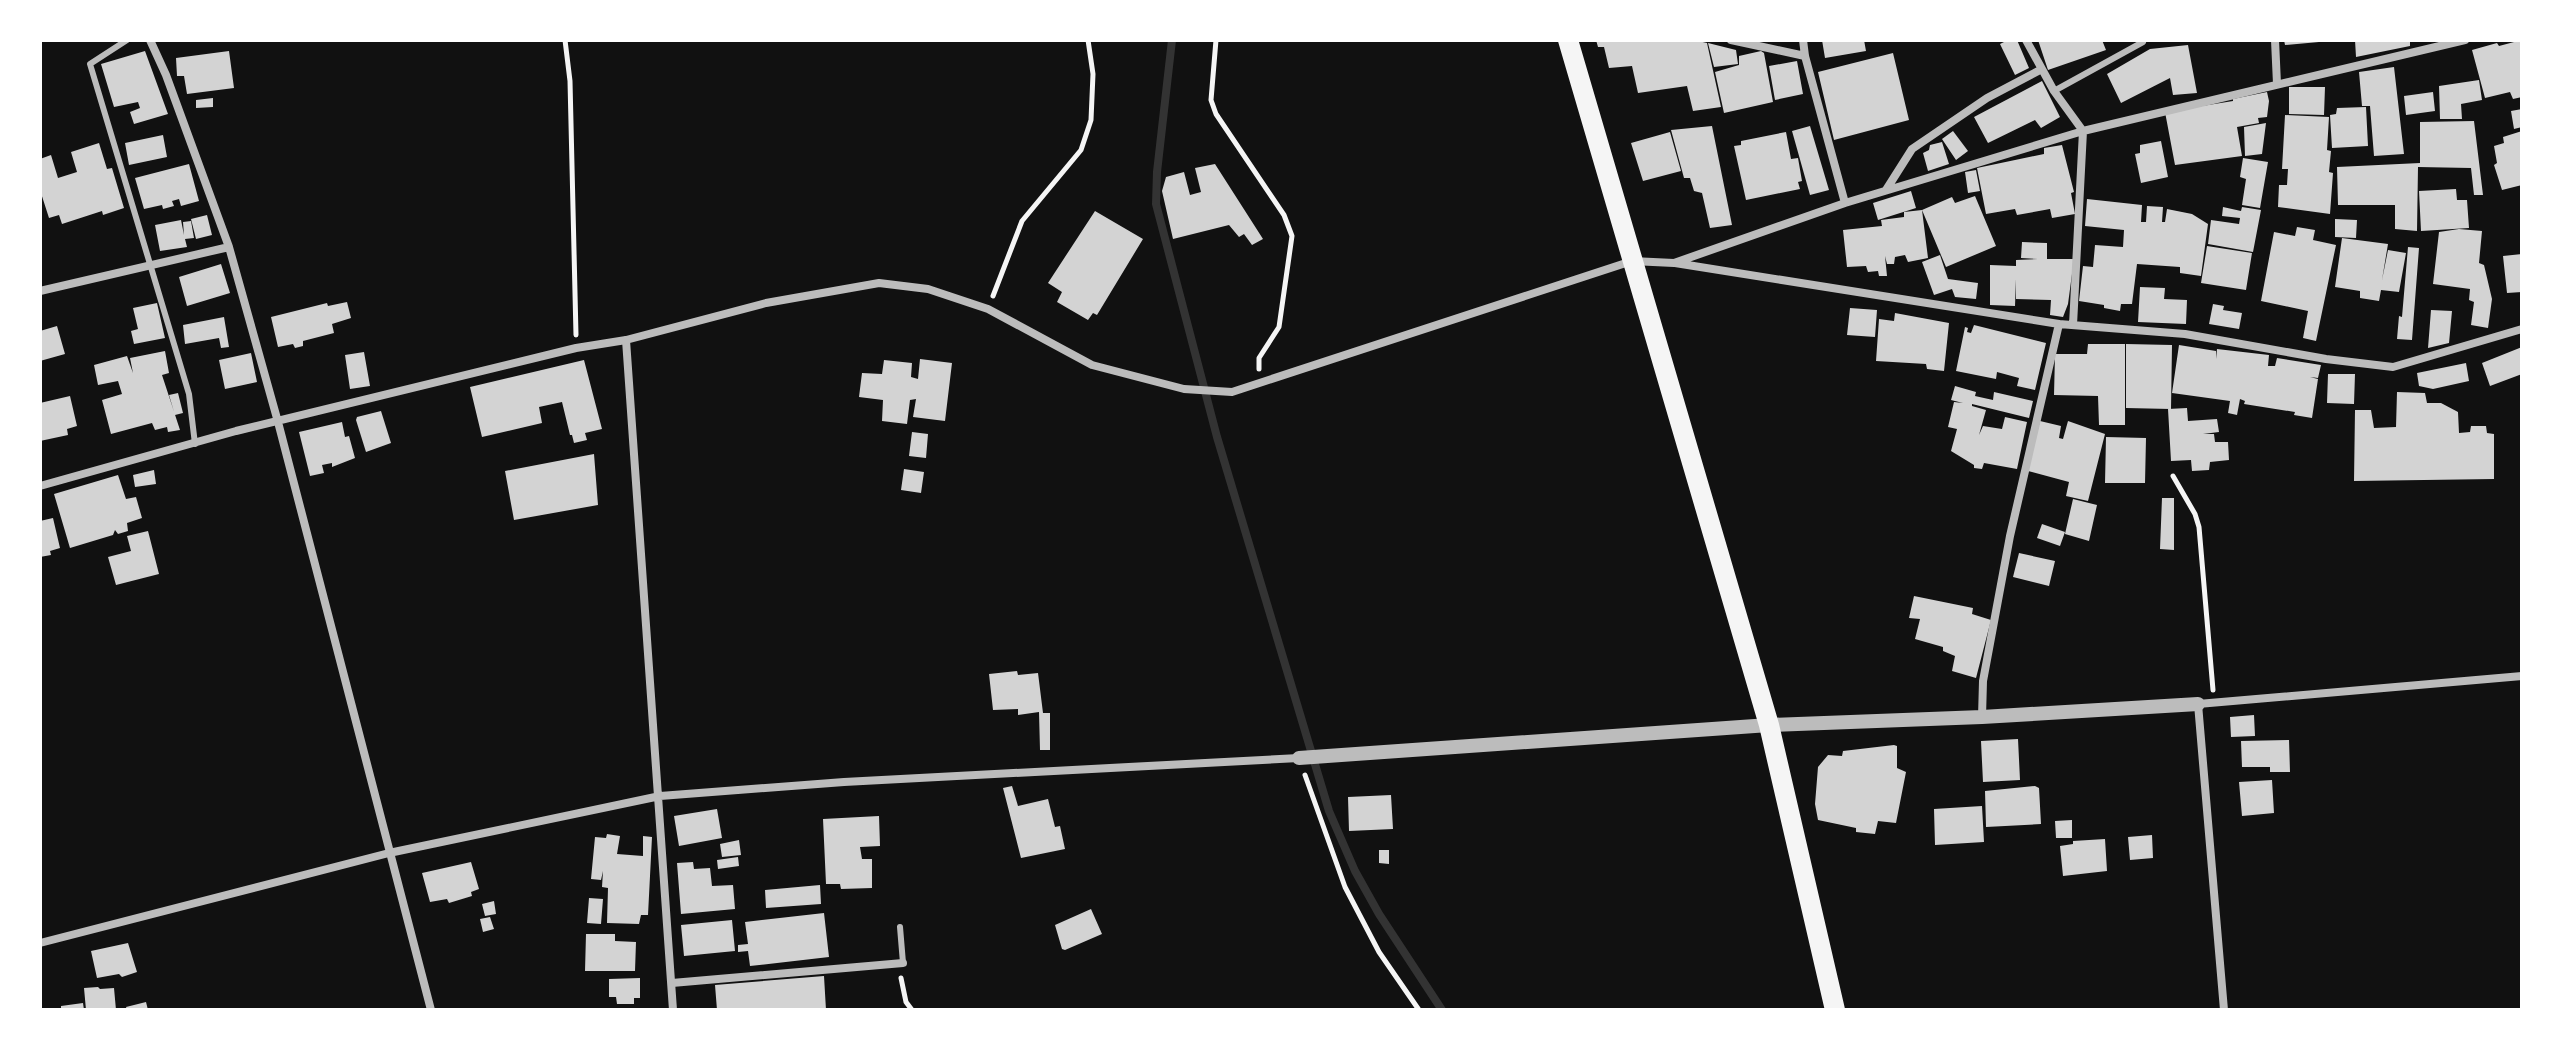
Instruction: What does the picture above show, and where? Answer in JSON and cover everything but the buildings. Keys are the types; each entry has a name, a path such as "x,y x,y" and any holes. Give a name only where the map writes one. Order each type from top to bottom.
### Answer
{"main road":[{"path":"1568,40 1769,725 1835,1010"}],"street":[{"path":"150,40 166,75 229,247 278,422 431,1010"},
{"path":"1731,40 1805,56"},
{"path":"1803,40 1845,203"},
{"path":"2026,40 2054,91 2083,131 2073,325"},
{"path":"2275,40 2277,84"},
{"path":"1674,263 1845,203 2083,131 2465,40"},
{"path":"1886,190 1912,149 1987,98 2042,69"},
{"path":"40,291 229,247"},
{"path":"40,486 278,422 576,348 626,340 766,303 879,283 928,289 988,309 1092,365 1184,389 1232,392 1632,261 1674,263 2059,324 2185,334 2326,359 2393,367 2522,329"},
{"path":"1982,717 1983,681 2010,536 2059,324"},
{"path":"626,340 673,1010"},
{"path":"40,943 389,853 660,796 844,782 1299,758 1769,725 1982,717 2214,703 2522,676"},
{"path":"2198,704 2224,1010"},
{"path":"672,983 903,963"}],"lane":[{"path":"127,40 90,64 189,394 195,444"},
{"path":"2054,91 2143,42"},
{"path":"900,927 903,963"}],"path":[{"path":"565,40 570,81 576,348"},
{"path":"988,309 1022,221 1081,150 1091,120 1093,74 1088,40"},
{"path":"1216,40 1211,100 1216,114 1284,215 1292,236 1279,327 1259,358 1258,384"},
{"path":"2173,476 2199,527 2214,703"},
{"path":"1299,758 1345,887 1379,952 1419,1010"},
{"path":"903,963 901,983 906,1002 912,1010"}],"waterway":[{"path":"1172,40 1156,204 1217,437 1329,811 1355,871 1379,914 1442,1010"}]}
